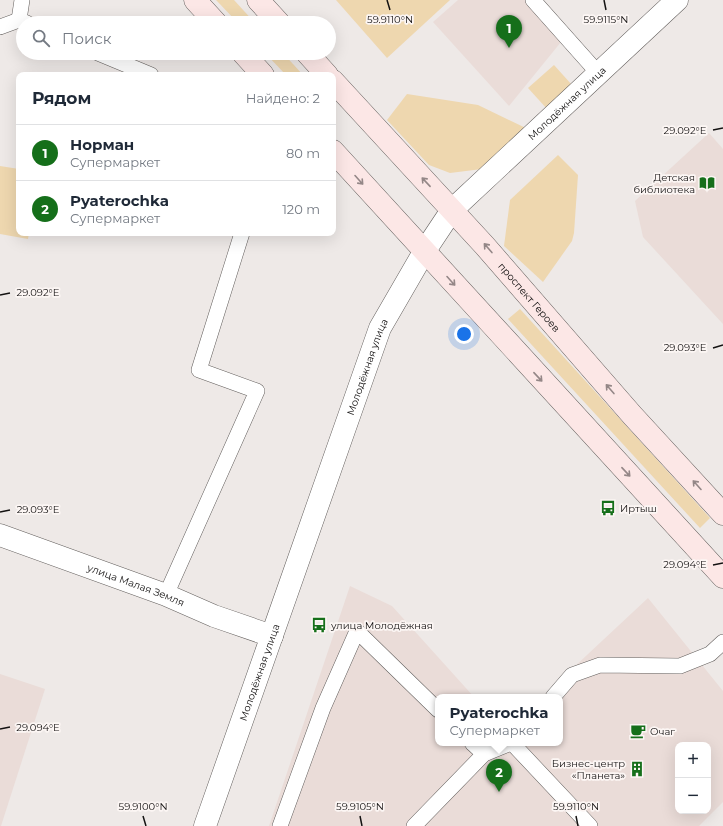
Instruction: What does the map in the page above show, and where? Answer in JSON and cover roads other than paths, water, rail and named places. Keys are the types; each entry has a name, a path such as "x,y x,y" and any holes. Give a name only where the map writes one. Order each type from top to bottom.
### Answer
{"main road":[{"path":"195,0 210,16"},
{"path":"258,0 273,16"},
{"path":"249,60 260,72"},
{"path":"313,60 324,72"},
{"name":"проспект Героев","path":"336,85 452,210 632,415 723,514"},
{"path":"336,154 723,577"}],"street":[{"name":"Молодёжная улица","path":"205,826 380,328 424,252 452,210 677,0"},
{"name":"улица Малая Земля","path":"0,535 166,595 214,616 272,636"}],"lane":[{"path":"22,0 23,16"},
{"path":"537,2 598,73"},
{"path":"0,27 16,23"},
{"path":"115,60 144,72"},
{"path":"166,595 257,391 199,370 241,236"},
{"path":"280,826 323,708 357,631 435,707"},
{"path":"555,694 572,675 600,665 680,666 710,654 723,642"},
{"path":"475,746 484,754"},
{"path":"414,826 484,754 504,746"},
{"path":"514,746 590,826"}],"place":[{"name":"Норман","path":"509,48"},
{"name":"Детская библиотека","path":"707,183"},
{"name":"Иртыш","path":"608,508"},
{"name":"улица Молодёжная","path":"319,625"},
{"name":"Очаг","path":"638,731"},
{"name":"Бизнес-центр «Планета»","path":"637,769"},
{"name":"Pyaterochka","path":"499,792"}]}
